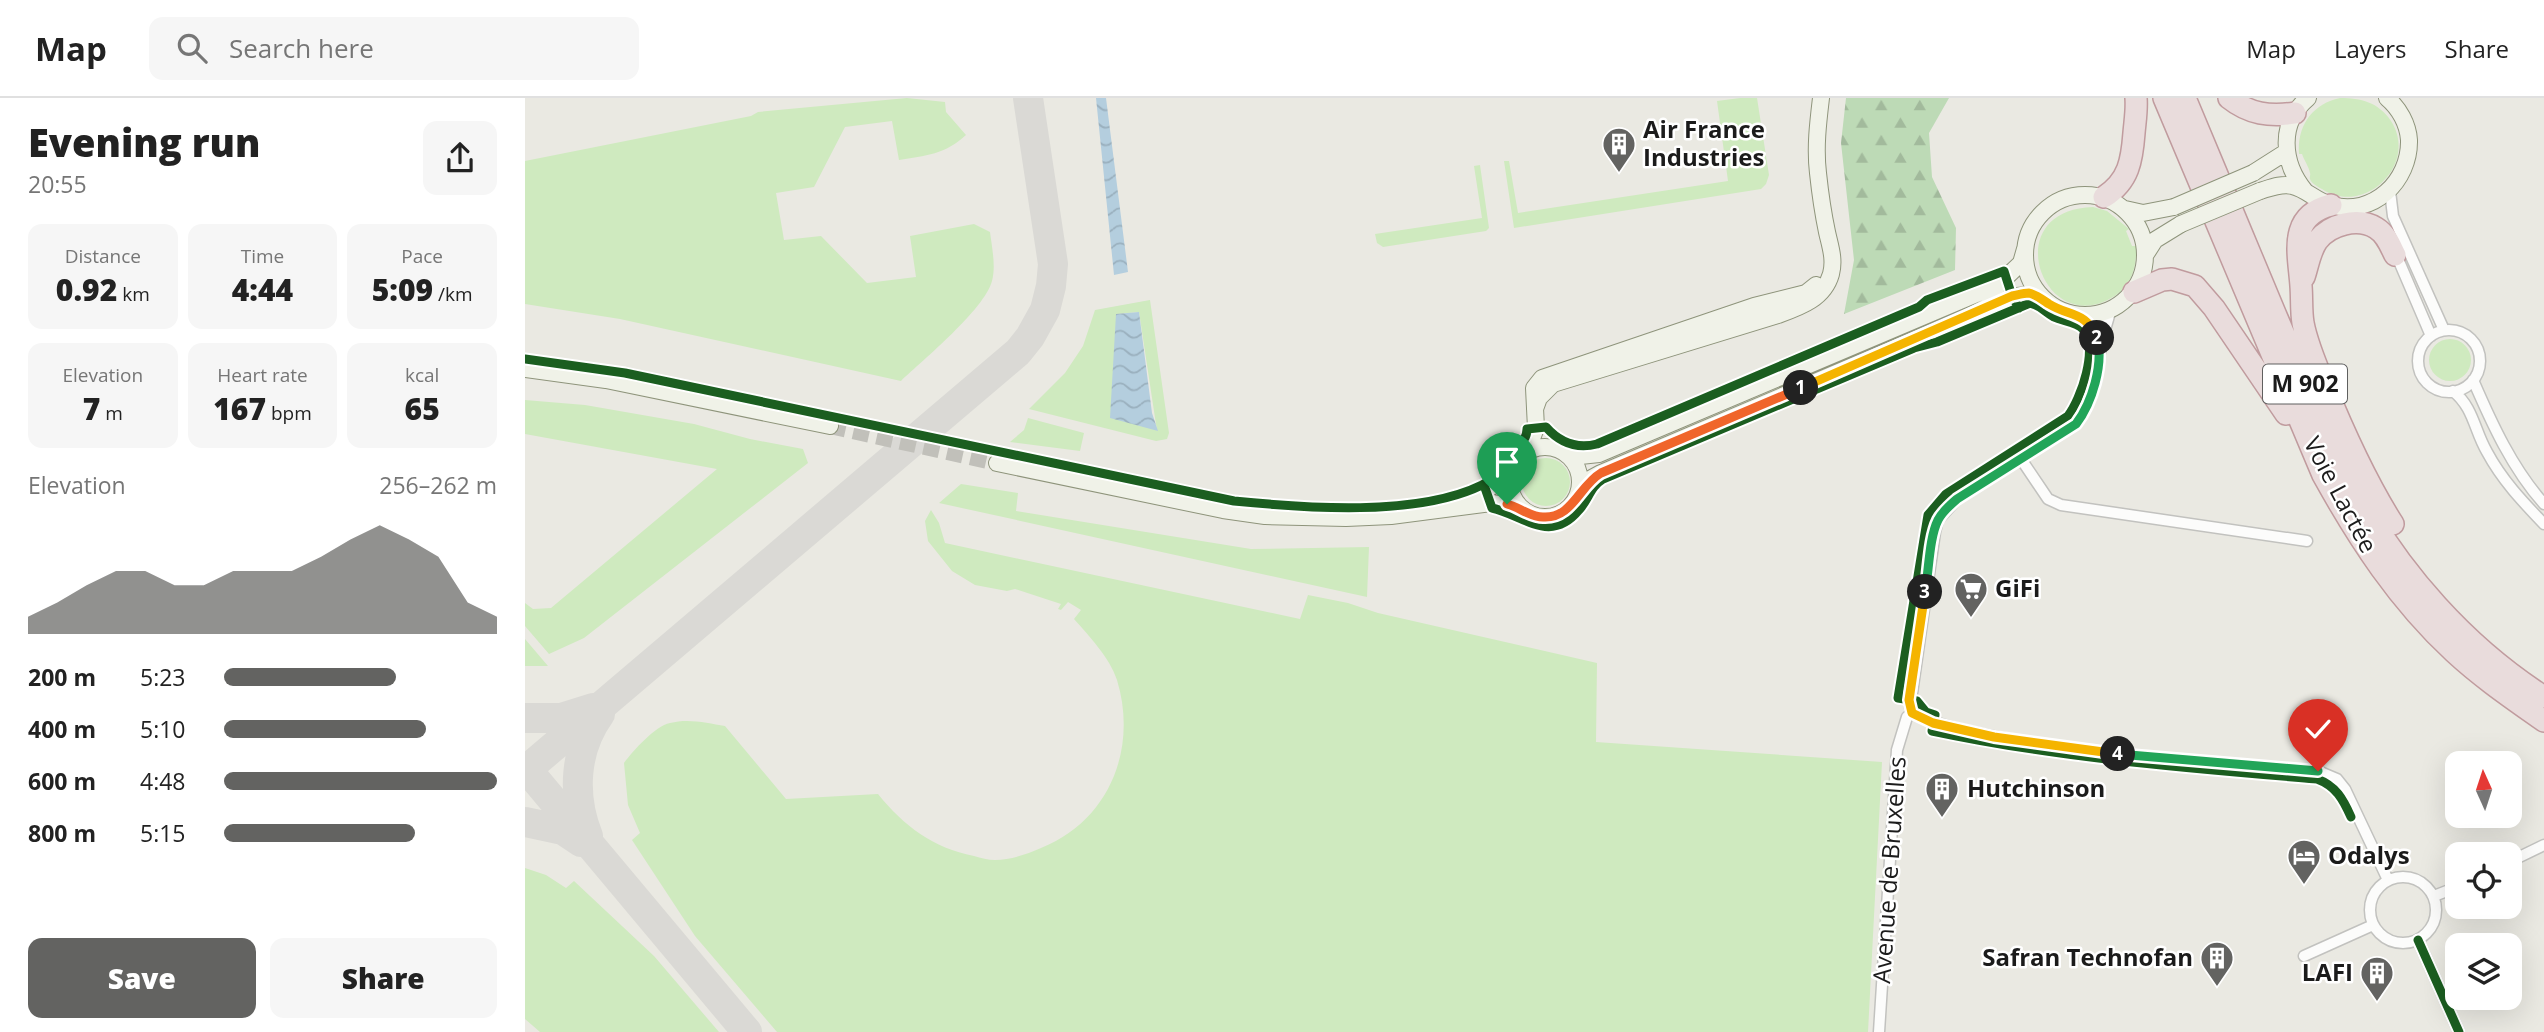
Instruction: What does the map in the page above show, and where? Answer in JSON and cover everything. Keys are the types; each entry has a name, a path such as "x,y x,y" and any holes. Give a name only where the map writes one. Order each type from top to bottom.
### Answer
{"highway":[{"path":"2104,197 2124,180 2131,164 2136,98"},
{"name":"Voie Lactée","path":"2164,98 2323,475 2352,527 2409,606 2453,652 2498,689 2544,721"},
{"name":"Voie Lactée","path":"2185,98 2321,421 2356,493 2385,538 2431,598 2475,643 2525,685 2544,697"},
{"path":"2229,98 2247,110 2265,115 2302,105"},
{"path":"2331,205 2312,214 2299,234 2297,259 2303,325 2325,386 2361,470 2403,540 2435,584 2473,627 2526,675 2525,685"},
{"path":"2301,285 2312,249 2324,233 2340,225 2353,223 2376,228 2387,239 2395,255"},
{"path":"2134,292 2162,280 2195,286 2214,308 2262,376 2297,433 2308,436"}],"main road":[{"path":"1550,447 1537,428 1535,409 1539,398 1553,384 1717,335 1806,304 1822,291 1831,273 1833,251 1827,233 1816,144 1821,98"},
{"path":"2146,254 2155,240 2181,223 2260,191 2288,185 2331,205 2346,207 2362,206 2377,200 2390,191 2402,175 2409,156 2409,136 2403,117 2389,99"},
{"path":"2302,105 2287,131 2286,152 2289,166 2305,191"},
{"path":"1571,457 1599,454 1998,285 2021,263 2033,223 2050,206 2067,197 2079,194 2104,197 2125,208 2143,213 2174,207 2253,173 2286,152"},
{"path":"997,463 1223,510 1265,516 1391,516 1491,503 1520,508 1542,517 1554,516 1574,503 1590,479 1601,473 2012,296 2029,293 2057,308 2079,314 2111,309 2134,292 2143,275 2146,254 2143,234 2125,208"},
{"path":"2025,249 2030,282 2042,298"},
{"path":"525,369 605,380 830,426"},
{"path":"1527,451 1537,428"},
{"path":"1434,510 1487,491 1501,482 1527,451 1538,447 1562,450 1571,457 1580,474 1579,492"},
{"path":"1512,469 1510,490 1520,508"}],"street":[{"path":"2390,191 2393,216 2444,330"},
{"path":"2362,206 2385,226 2431,336"},
{"path":"2111,309 2092,394 2086,410 2076,424 1957,499 1938,520 1909,700 1912,713 1933,723 2007,738 2114,754 2318,771 2337,779 2345,789 2388,880"},
{"path":"2079,314 2092,328 2100,349"},
{"path":"2444,330 2463,333 2474,342 2480,361 2473,380 2453,391 2430,385 2421,372 2419,357 2425,342 2444,330"},
{"path":"2473,380 2491,421 2525,482 2544,504"},
{"path":"2453,391 2467,405 2484,448 2502,477 2544,524"},
{"path":"2021,459 2048,499 2061,505 2307,541"},
{"name":"Avenue de Bruxelles","path":"1879,1032 1897,750 1907,717 1912,713"},
{"path":"2522,856 2544,845"},
{"path":"2401,877 2414,879 2426,886 2434,896 2437,909 2434,922 2428,933 2418,940 2405,944 2392,942 2381,935 2373,925 2370,907 2372,899 2388,880 2401,877"},
{"path":"2434,896 2445,892"},
{"path":"2304,956 2373,925"},
{"path":"2418,940 2459,1032"}],"green space":[{"path":"907,98 945,102 946,112 966,135 943,150 899,160 892,121 845,127 814,187 776,193 784,240 821,236 867,283 916,277 910,236 974,224 990,232 994,269 987,293 966,320 901,381 620,319 525,304 525,161 751,116 758,112"},
{"path":"1757,98 1769,175 1761,189 1514,228 1504,161 1509,161 1518,213 1728,181 1717,101"},
{"path":"1846,98 1949,98 1929,133 1932,177 1956,228 1955,270 1844,314 1854,260 1841,143"},
{"path":"2340,98 2362,100 2381,109 2391,121 2398,137 2398,154 2393,169 2383,182 2370,191 2354,196 2338,196 2315,185 2310,179 2302,154 2299,154 2301,134 2308,118 2321,105"},
{"path":"1480,165 1489,228 1486,231 1383,247 1377,243 1375,234 1482,218 1474,166"},
{"path":"2093,207 2107,211 2129,229 2126,231 2132,246 2136,246 2136,253 2132,275 2125,287 2113,297 2088,306 2067,302 2050,288 2040,269 2038,248 2045,228 2063,213"},
{"path":"1150,300 1169,433 1167,439 1156,441 1029,409 1065,373 1083,346 1095,310","holes":["1139,312 1157,431 1115,352 1117,314"]},
{"path":"2450,339 2465,345 2471,360 2465,375 2450,381 2435,375 2429,360 2435,345"},
{"path":"525,400 585,405 694,424 750,439 803,449 808,463 584,638 549,654 525,626 525,603 533,609 551,608 717,469 525,434"},
{"path":"1028,418 1084,433 1080,451 1010,442 1024,430"},
{"path":"1546,458 1563,465 1570,482 1563,499 1546,506 1529,499 1522,482 1529,465"},
{"path":"961,484 1018,493 1016,511 1251,549 1369,547 1367,597 939,503"},
{"path":"931,510 939,523 945,543 1300,619 1308,595 1597,663 1596,742 1882,762 1868,1032 777,1032 695,936 632,840 640,833 628,805 624,763 651,734 664,725 684,721 725,726 786,799 878,794 909,826 932,841 959,852 992,860 1013,858 1041,848 1065,836 1085,820 1112,780 1120,756 1124,732 1123,706 1117,680 1104,656 1074,619 1081,610 1068,602 1061,610 1058,609 1061,604 1015,589 1007,591 975,585 952,571 928,541 925,521"},
{"path":"525,639 548,666 525,666"},
{"path":"525,868 546,875 566,888 574,881 654,956 719,1032 540,1032 525,1019"}],"water":[{"path":"1096,98 1106,98 1128,272 1114,275"},
{"path":"1139,312 1152,413 1158,431 1110,418 1116,314"}],"taxiway":[{"path":"525,771 1018,352 1030,337 1045,310 1053,264 1028,98"},
{"path":"525,718 561,718 593,708"},
{"path":"588,836 579,805 578,774 585,743 600,714"},
{"path":"525,767 747,1032"},
{"path":"525,822 563,830 581,842"}],"tunnel":[{"path":"830,426 997,463"}],"cycle path":[{"path":"525,359 625,373 1234,501 1360,508 1426,502 1482,485 1495,475 1523,440 1527,429 1546,427 1569,443 1583,446 1597,444 1919,307 1927,300 2004,271 2019,308"},
{"path":"1484,485 1492,508 1537,525 1558,525 1579,510 1603,479 1914,348 1937,342 2030,303 2034,304 2054,317 2083,329 2089,348 2083,386 2068,416 1946,494 1928,515 1898,698 1917,701 1926,712 1935,715 1932,731 2123,761 2317,779 2338,794 2351,817"},
{"path":"2418,940 2459,1032"}],"place":[{"name":"Air France Industries","path":"1619,174"},
{"name":"GiFi","path":"1971,619"},
{"name":"Hutchinson","path":"1942,819"},
{"name":"Odalys","path":"2304,886"},
{"name":"Safran Technofan","path":"2217,988"},
{"name":"LAFI","path":"2377,1003"}],"route":[{"path":"1507,504 1530,514 1554,516 1574,503 1590,479 1601,473 2012,296 2029,293 2057,308 2079,314 2097,336 2100,349 2092,394 2086,410 2076,424 1957,499 1938,520 1909,700 1912,713 1933,723 1994,737 2114,754 2318,771"}]}
